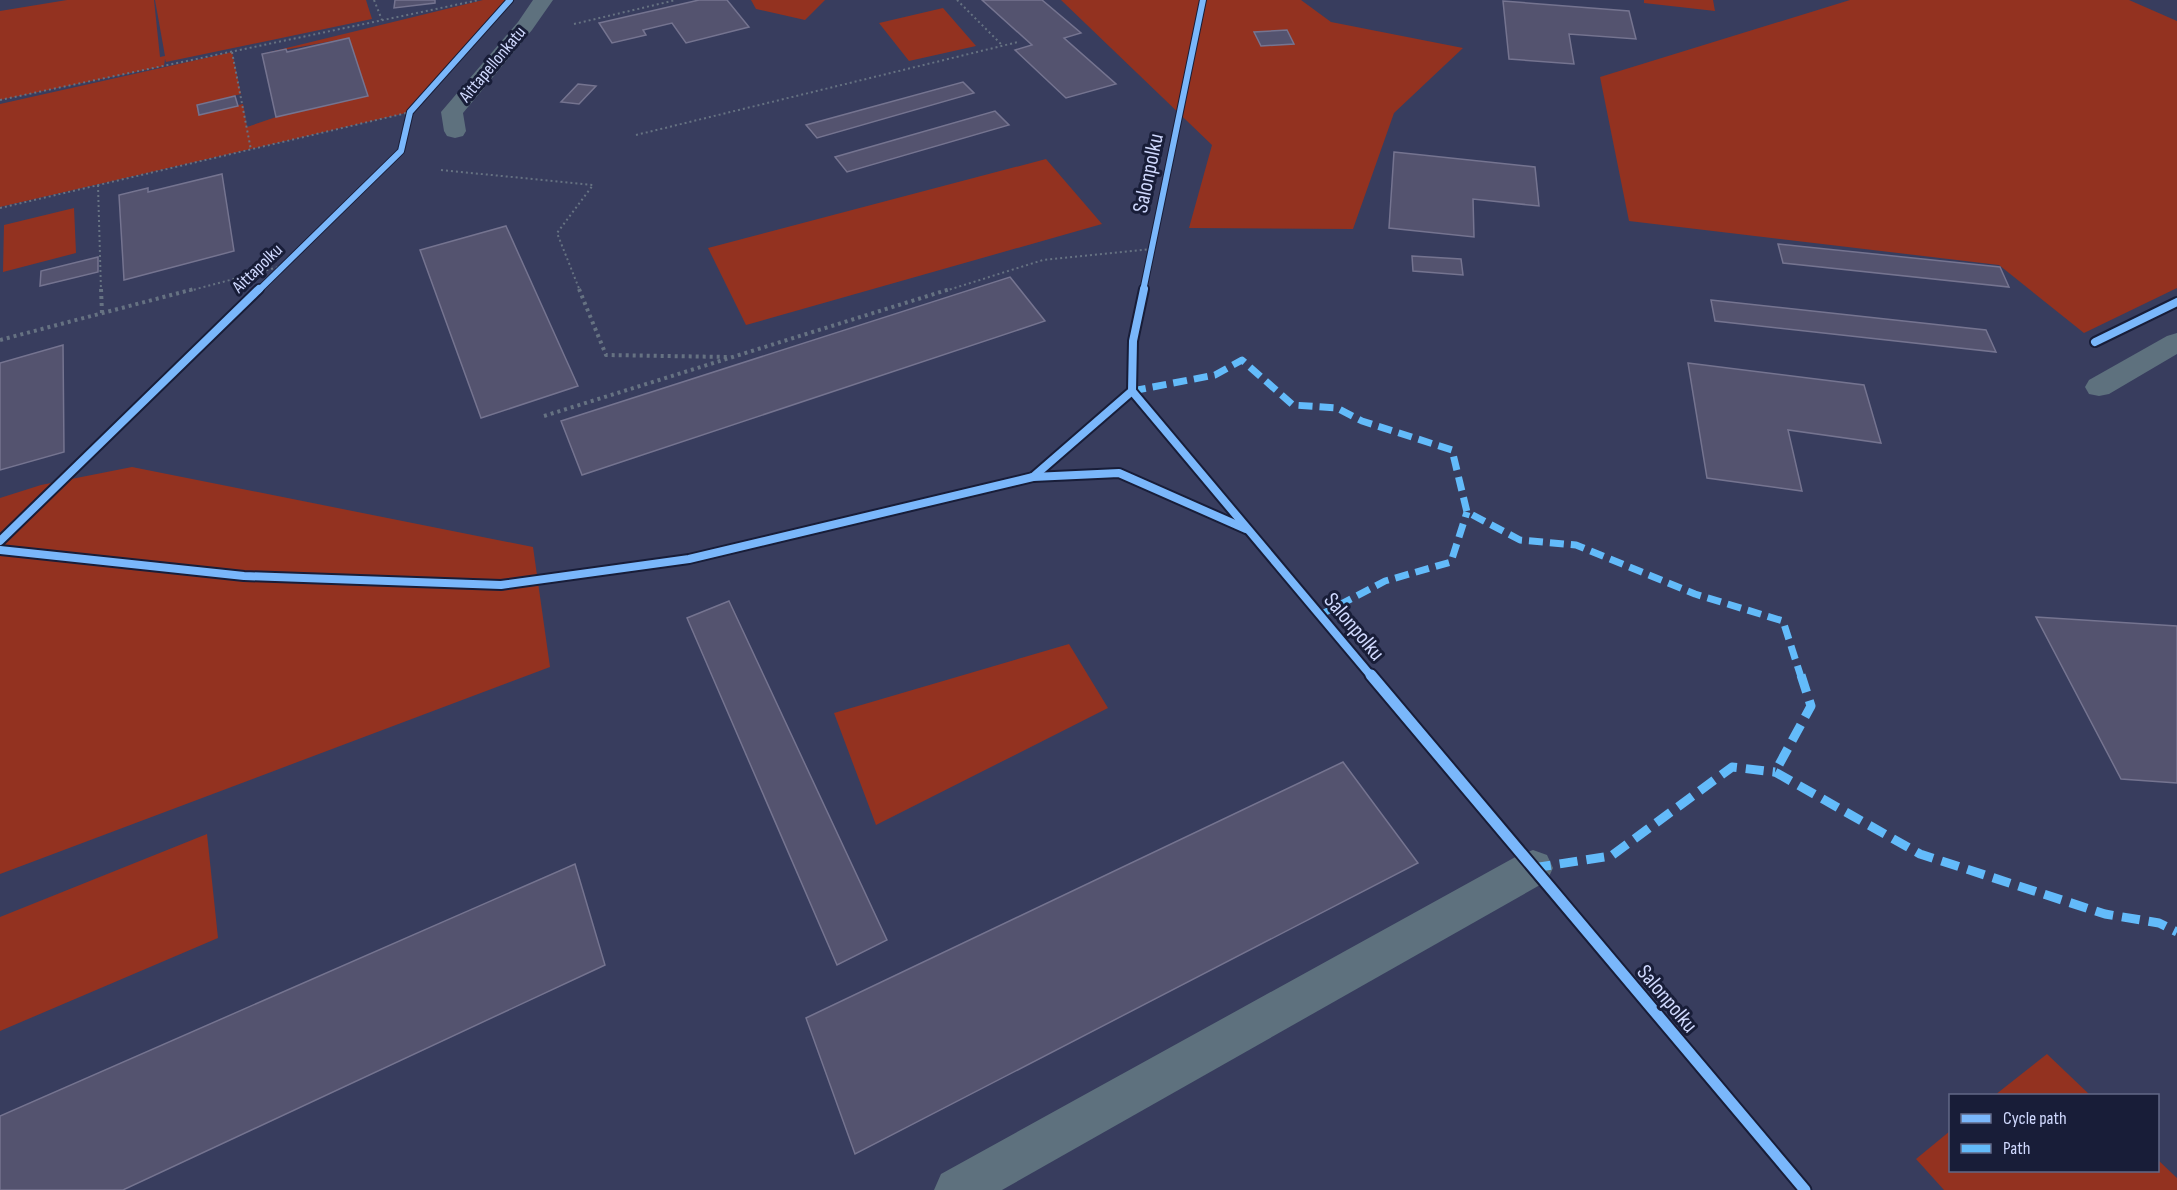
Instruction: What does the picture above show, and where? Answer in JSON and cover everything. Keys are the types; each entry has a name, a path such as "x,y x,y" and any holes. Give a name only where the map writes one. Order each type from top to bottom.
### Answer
{"street":[{"name":"Aittapellonkatu","path":"455,131 452,112 525,26 543,0"},
{"path":"2099,387 2177,342"},
{"path":"957,1190 1533,868"}],"path":[{"path":"374,0 382,20"},
{"path":"0,100 478,0"},
{"path":"564,26 676,0"},
{"path":"957,0 1002,46"},
{"path":"636,135 1018,42"},
{"path":"232,51 251,150"},
{"path":"0,208 251,150 409,117 462,100"},
{"path":"409,117 418,104"},
{"path":"441,170 592,185 556,233 606,355 731,357"},
{"path":"98,185 102,313"},
{"path":"544,416 1043,260 1151,249"},
{"path":"0,340 282,267"}],"shaded area":[{"path":"67,0 154,0 160,57 165,56 155,0 366,0 372,19 166,62 165,59 164,66 0,100 0,11"},
{"path":"483,0 510,0 410,112 0,207 0,104 232,52 241,94 197,105 199,114 243,104 247,127 276,117 367,96 349,38 262,54"},
{"path":"751,0 825,0 805,20 756,9"},
{"path":"1061,0 1301,0 1331,22 1463,48 1394,113 1353,229 1189,228 1212,145"},
{"path":"1644,0 1713,0 1715,11 1644,3"},
{"path":"1850,0 2129,0 2177,21 2177,288 2084,333 1999,265 1629,221 1600,77"},
{"path":"943,8 976,46 909,61 879,23"},
{"path":"1046,159 1102,224 746,325 708,248"},
{"path":"74,208 76,253 3,272 4,225"},
{"path":"132,467 533,547 550,667 0,874 0,498 41,485"},
{"path":"1069,644 1108,708 876,825 834,713"},
{"path":"207,834 218,938 0,1031 0,917"},
{"path":"2047,1054 2089,1094 1996,1094"},
{"path":"1949,1132 1949,1172 2159,1172 2159,1161 2177,1178 2177,1190 1944,1190 1916,1159"}],"building":[{"path":"395,0 435,0 435,3 394,8"},
{"path":"699,0 727,0 749,27 686,43 672,23 643,30 646,35 612,43 599,23"},
{"path":"982,0 1042,0 1081,33 1064,38 1116,84 1066,98 1015,50 1032,45"},
{"path":"1503,1 1629,11 1636,39 1569,34 1574,64 1509,59"},
{"path":"1287,30 1294,44 1261,46 1254,32"},
{"path":"349,38 368,96 276,117 262,54 286,49 287,52"},
{"path":"963,82 974,93 817,138 806,125"},
{"path":"578,84 596,86 579,104 561,102"},
{"path":"235,96 238,106 199,115 197,105"},
{"path":"995,111 1009,125 847,172 835,157"},
{"path":"1394,152 1535,167 1539,206 1473,199 1474,237 1389,228"},
{"path":"222,174 234,251 124,280 119,195 148,188 148,192"},
{"path":"506,226 578,386 481,418 420,250"},
{"path":"1778,244 2000,267 2009,287 1783,263"},
{"path":"1412,256 1461,259 1463,275 1413,271"},
{"path":"98,257 98,272 40,286 41,271"},
{"path":"1010,277 1045,321 582,475 561,421"},
{"path":"1711,300 1986,330 1996,352 1715,321"},
{"path":"63,345 64,452 0,470 0,363"},
{"path":"1688,363 1864,385 1881,443 1788,430 1802,491 1707,478"},
{"path":"729,601 887,940 837,965 687,618"},
{"path":"2036,617 2177,626 2177,783 2121,779"},
{"path":"1343,762 1418,863 855,1154 806,1018"},
{"path":"575,864 605,965 123,1190 0,1190 0,1116"}],"marked path":[{"path":"1132,391 1215,375 1242,360 1293,405 1337,408 1362,421 1452,450 1467,512 1520,540 1576,545 1695,594 1783,621 1811,706 1775,772 1920,854 2105,914 2159,923 2177,932"},
{"path":"1320,615 1385,581 1451,562 1467,512"},
{"path":"1533,868 1611,856 1732,767 1775,772"}],"cycle path":[{"name":"Aittapolku","path":"0,541 401,151 410,112 510,0"},
{"name":"Salonpolku","path":"1203,0 1133,341 1132,391 1805,1190"},
{"path":"2095,342 2177,302"},
{"path":"0,550 244,576 501,585 689,559 1033,477 1132,391"},
{"path":"1033,477 1119,473 1246,529"}]}
